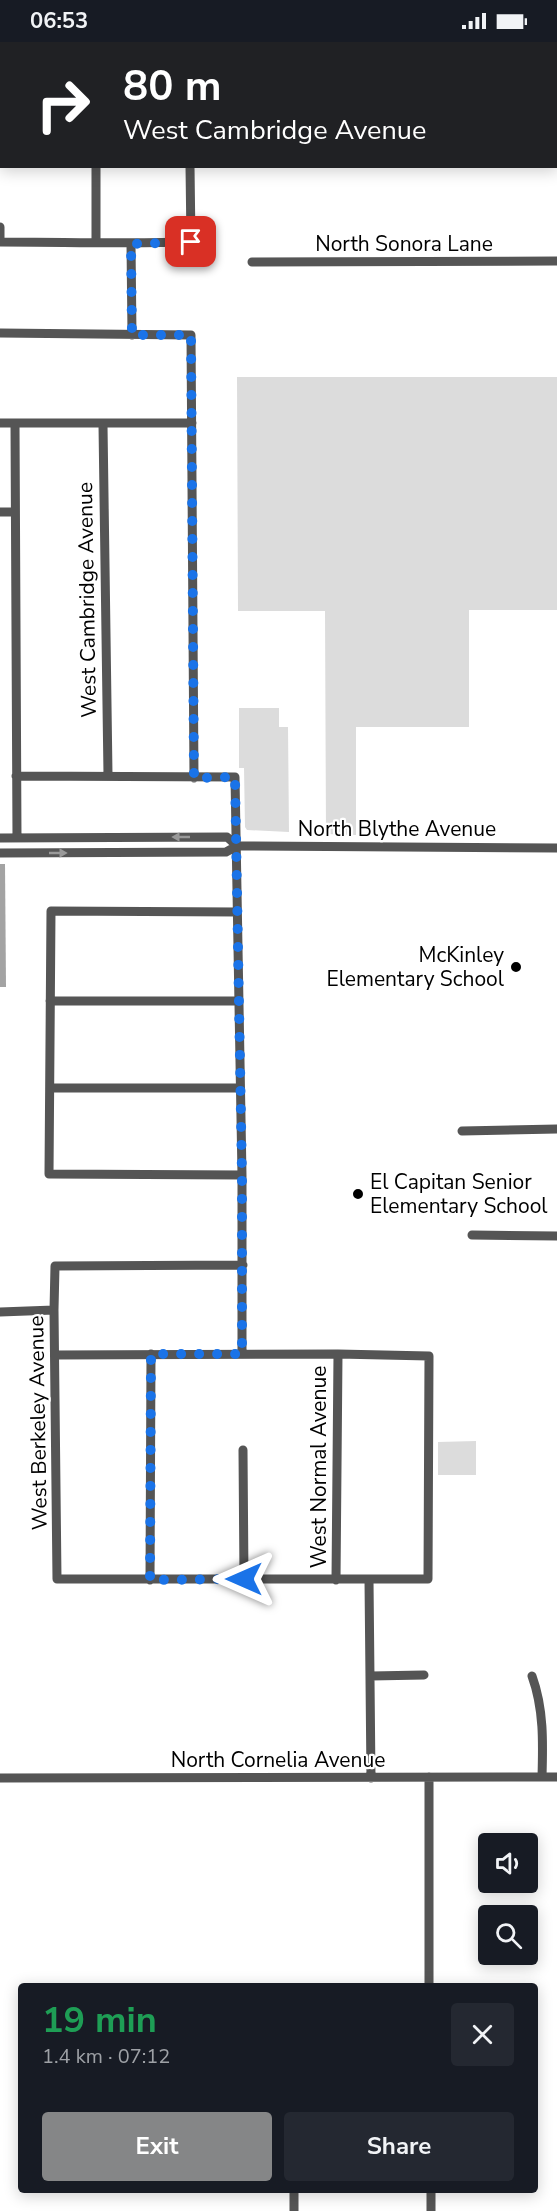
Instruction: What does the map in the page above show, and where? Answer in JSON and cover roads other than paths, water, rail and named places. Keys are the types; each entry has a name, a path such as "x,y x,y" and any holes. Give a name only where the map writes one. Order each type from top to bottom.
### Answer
{"street":[{"path":"96,168 96,241"},
{"path":"0,227 0,242 96,241 131,244 191,242 190,168"},
{"path":"131,244 132,335"},
{"name":"North Sonora Lane","path":"252,262 557,261"},
{"path":"0,333 191,335 194,778"},
{"path":"0,423 103,425 192,423"},
{"path":"15,423 17,838"},
{"name":"West Cambridge Avenue","path":"103,425 108,775"},
{"path":"0,512 15,512"},
{"path":"16,776 235,777 242,1175 242,1354"},
{"name":"North Blythe Avenue","path":"0,838 227,837 237,846"},
{"name":"North Blythe Avenue","path":"0,853 226,852 237,846 557,848"},
{"path":"237,912 51,911 49,1174 242,1175"},
{"path":"50,1001 238,1001"},
{"path":"50,1088 240,1088"},
{"path":"462,1131 557,1129"},
{"path":"472,1235 557,1236"},
{"name":"West Berkeley Avenue","path":"150,1580 57,1579 55,1266 243,1265"},
{"path":"0,1312 54,1310"},
{"path":"55,1355 151,1354 338,1354 429,1356 428,1579 150,1580 151,1354"},
{"name":"West Normal Avenue","path":"336,1580 338,1354"},
{"path":"243,1450 244,1579"},
{"path":"369,1580 371,1778"},
{"path":"371,1676 424,1675"},
{"path":"532,1676 542,1724 543,1777"},
{"path":"429,1777 429,1983"},
{"name":"North Cornelia Avenue","path":"0,1778 557,1777"},
{"path":"294,2193 294,2211"},
{"path":"430,2193 431,2211"}],"place":[{"name":"McKinley Elementary School","path":"516,967"},
{"name":"El Capitan Senior Elementary School","path":"358,1194"}]}
